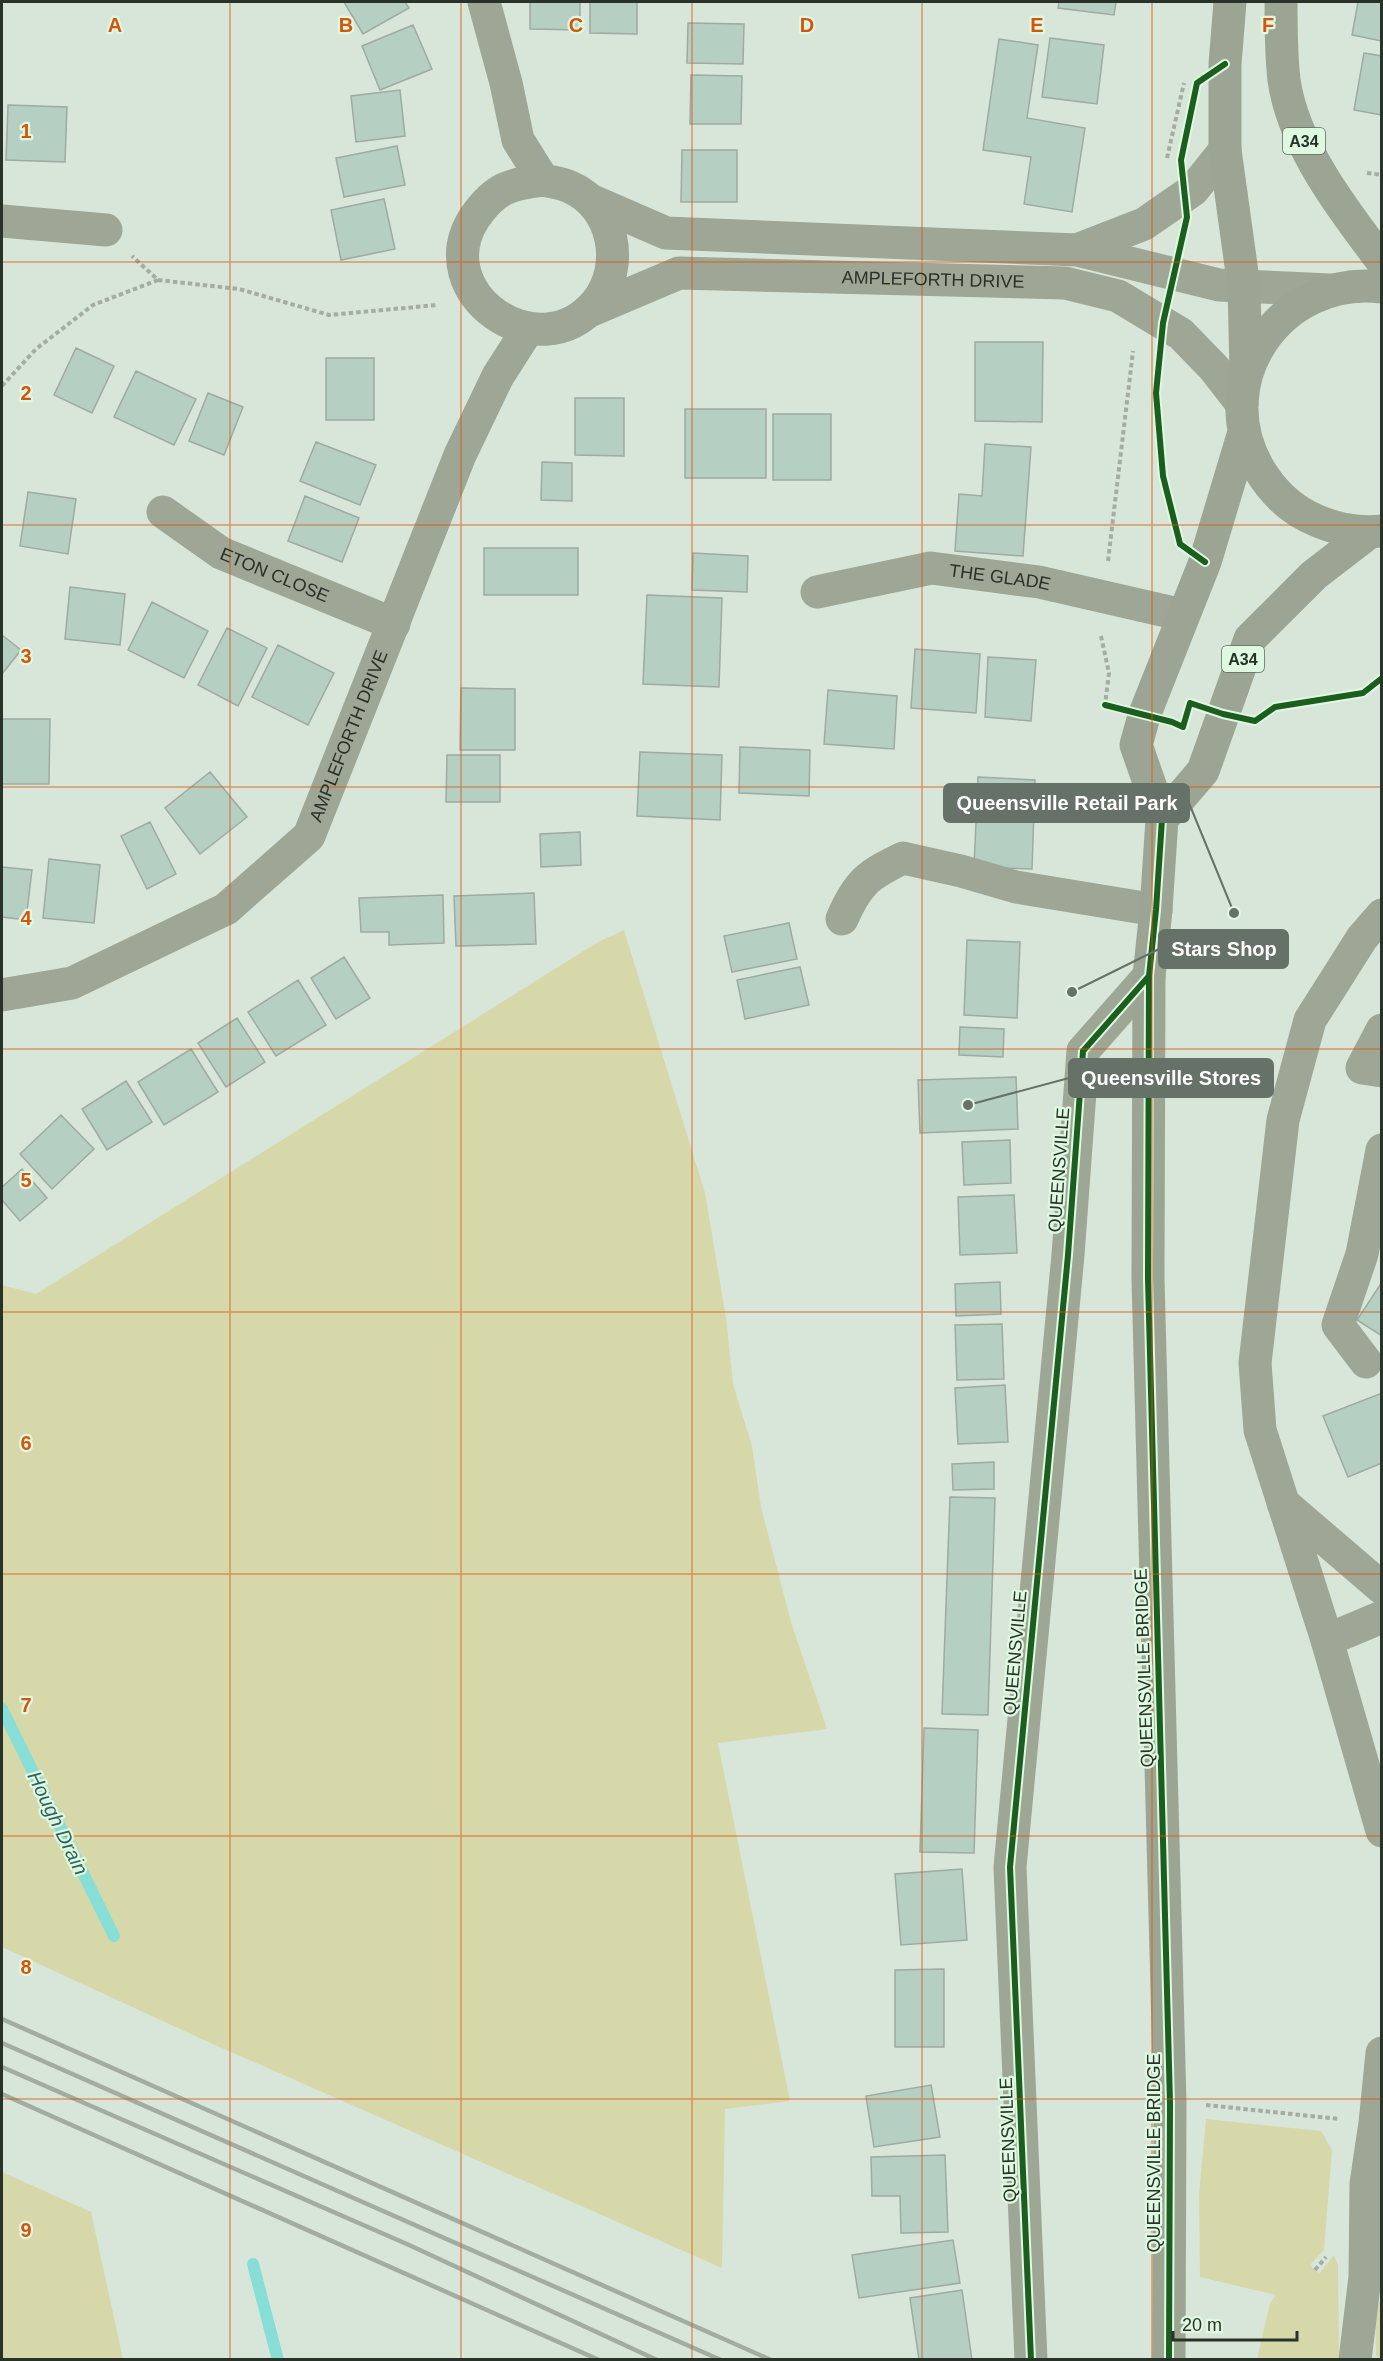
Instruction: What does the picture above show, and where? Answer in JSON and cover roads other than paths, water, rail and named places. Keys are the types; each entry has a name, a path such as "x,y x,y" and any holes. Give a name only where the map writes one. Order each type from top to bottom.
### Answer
{"highway":[{"path":"1230,2 1225,64 1225,150 1244,287 1244,404 1251,455 1268,485 1292,509 1322,524 1355,532 1376,532"},
{"name":"A34","path":"1281,2 1284,82 1299,131 1337,202 1382,261"},
{"path":"1162,819 1136,745 1144,716 1205,562 1256,350 1272,327 1298,304 1330,290 1363,285 1382,287"},
{"name":"A34","path":"1162,819 1203,771 1250,639 1314,575 1376,532"},
{"name":"QUEENSVILLE BRIDGE","path":"1162,819 1149,976 1148,1279 1170,2103 1169,2360"}],"street":[{"path":"484,2 506,83 518,140 543,180"},
{"name":"AMPLEFORTH DRIVE","path":"498,376 478,299 464,268 463,253 468,227 486,200 518,140"},
{"name":"AMPLEFORTH DRIVE","path":"1077,250 1144,224 1193,190 1225,150"},
{"name":"AMPLEFORTH DRIVE","path":"486,200 514,183 543,180 570,187 590,200 666,234 1077,250 1219,285 1330,290"},
{"name":"AMPLEFORTH DRIVE","path":"587,312 598,301 610,277 614,253 611,235 605,221 590,200"},
{"path":"2,221 106,230"},
{"name":"AMPLEFORTH DRIVE","path":"478,299 503,321 528,329 546,330 564,326 587,312 679,273 1065,282 1118,296 1181,334 1244,404"},
{"name":"AMPLEFORTH DRIVE","path":"2,995 72,983 226,909 309,836 460,455 498,376 528,329"},
{"name":"ETON CLOSE","path":"163,512 221,553 394,624"},
{"name":"THE GLADE","path":"817,592 931,568 1039,582 1183,615"},
{"path":"842,919 850,900 867,877 903,858 961,871 1016,887 1156,910"},
{"path":"1382,915 1362,938 1310,1020 1283,1120 1255,1363 1260,1430 1327,1640 1382,1831"},
{"name":"QUEENSVILLE","path":"1031,2360 1010,1867 1068,1256 1083,1051 1149,976"},
{"path":"1372,1070 1382,1030"},
{"path":"1366,1362 1338,1325 1362,1254 1382,1150"},
{"path":"1282,1502 1382,1588"},
{"path":"1327,1640 1382,1617"},
{"path":"1355,2360 1365,2277 1366,2184 1382,2053"}],"waterway":[{"name":"Hough Drain","path":"2,1709 114,1936"},
{"name":"Hough Drain","path":"253,2264 278,2360"}],"railway":[{"path":"2,2019 771,2360"},
{"path":"2,2043 721,2360"},
{"path":"2,2067 409,2245 657,2360"},
{"path":"2,2094 599,2360"}],"place":[{"name":"Queensville Retail Park","path":"1234,913"},
{"name":"Stars Shop","path":"1072,992"},
{"name":"Queensville Stores","path":"968,1105"}]}
